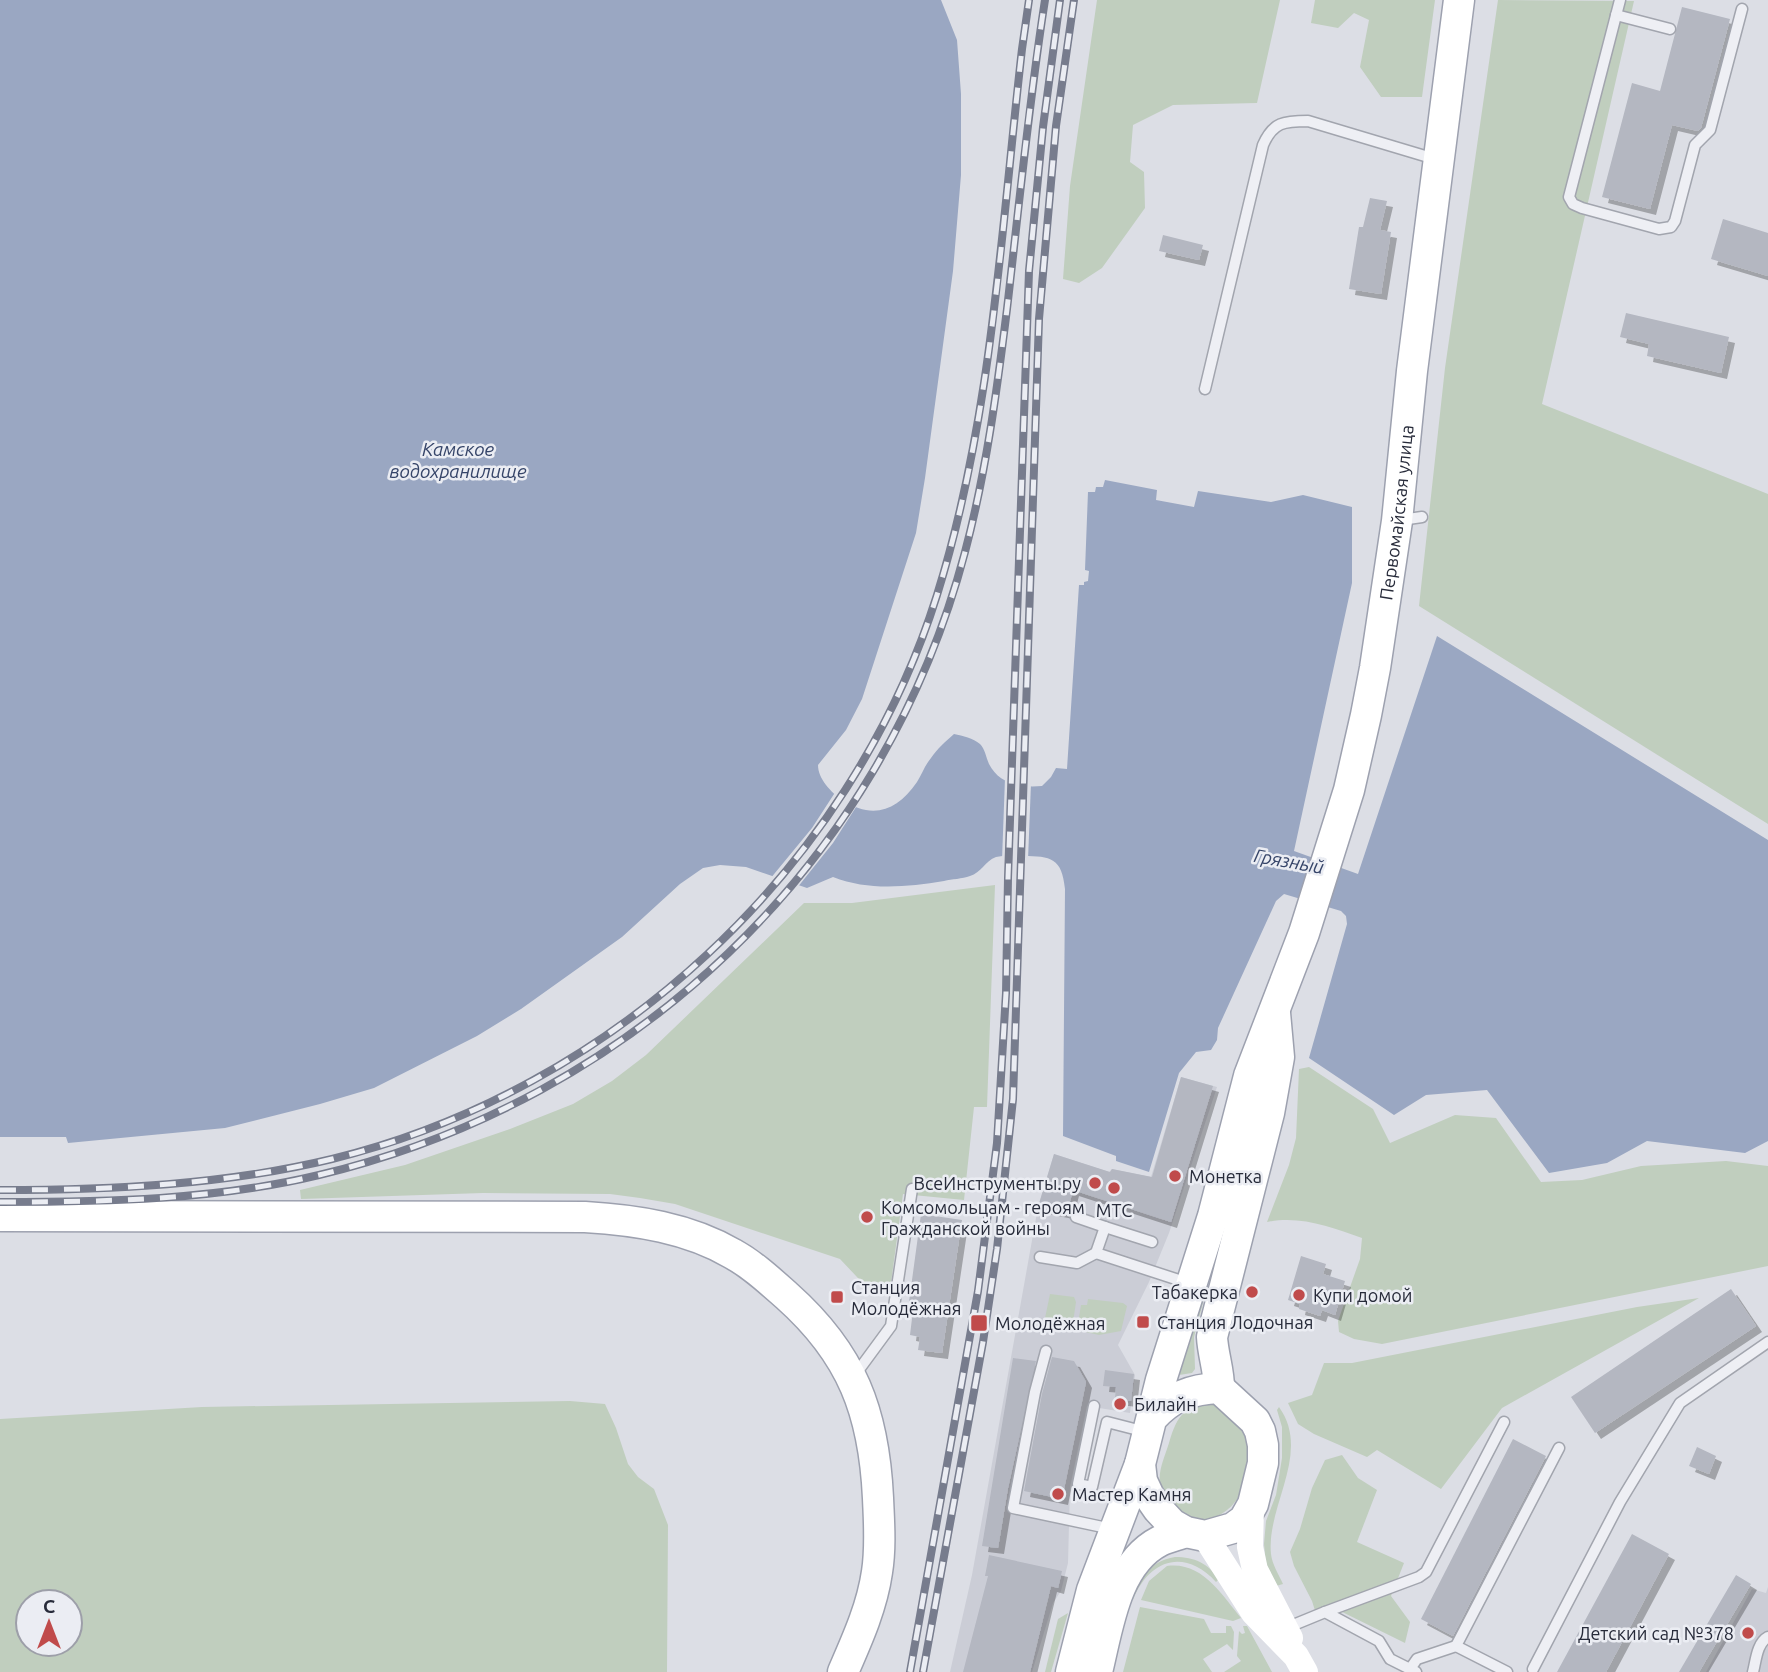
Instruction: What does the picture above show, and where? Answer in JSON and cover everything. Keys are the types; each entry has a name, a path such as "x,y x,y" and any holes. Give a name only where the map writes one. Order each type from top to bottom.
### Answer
{"main road":[{"name":"Первомайская улица","path":"1150,1426 1161,1380 1213,1216 1249,1076 1304,933 1349,790 1410,519 1412,371 1459,0"},
{"name":"Первомайская улица","path":"1219,1388 1219,1368 1213,1352 1212,1337 1269,1113 1279,1057 1275,1013"},
{"path":"0,1216 585,1217 647,1223 683,1232 732,1253 750,1265 818,1325 853,1378 864,1407 874,1450 880,1543 871,1602 843,1672"},
{"path":"1072,1672 1093,1590 1140,1464 1150,1426 1165,1404 1181,1395 1194,1390 1219,1388 1248,1414 1260,1431 1263,1463 1251,1508 1244,1520 1233,1528 1159,1542 1143,1555 1122,1582 1115,1597 1097,1672"},
{"path":"1140,1464 1142,1481 1149,1496 1172,1524 1195,1534"}],"street":[{"path":"1251,1508 1250,1548 1255,1570 1294,1646 1300,1664"},
{"path":"1195,1534 1254,1613 1300,1664"}],"lane":[{"path":"1620,0 1569,197 1573,204 1582,208 1665,229 1671,227 1675,221 1695,145 1710,130 1742,9"},
{"path":"1616,15 1670,29"},
{"path":"1205,389 1268,133 1277,125 1291,121 1308,121 1439,160"},
{"path":"853,1378 891,1325 912,1189"},
{"path":"1076,1217 1152,1242"},
{"path":"1040,1257 1077,1263 1096,1253 1105,1227"},
{"path":"1096,1253 1192,1285"},
{"path":"1534,1671 1620,1502 1680,1403 1768,1342"},
{"path":"1046,1351 1035,1392 1013,1508 1114,1529"},
{"path":"1094,1406 1079,1483 1093,1487 1107,1422"},
{"path":"1092,1419 1150,1426"},
{"path":"1285,1629 1426,1572 1504,1422"},
{"path":"1325,1612 1378,1640 1390,1659 1413,1670 1417,1659 1456,1646 1559,1448"},
{"path":"1753,1672 1763,1640 1768,1637"},
{"path":"1456,1646 1507,1672"}],"shaded area":[{"path":"1181,1077 1217,1087 1169,1233 1149,1282 1118,1345 1135,1375 1130,1413 1087,1406 1070,1487 1068,1563 1061,1591 1053,1603 1032,1672 950,1672 972,1575 1038,1207 1054,1154 1109,1172 1112,1169 1151,1177"},
{"name":"Детский сад №378","path":"1768,1587 1768,1672 1706,1672 1752,1589 1766,1593"}],"green space":[{"path":"1097,0 1280,0 1257,103 1173,105 1133,125 1130,162 1144,172 1145,208 1102,268 1079,283 1063,279 1070,186"},
{"path":"1315,0 1435,0 1422,97 1381,97 1360,67 1369,20 1354,13 1338,28 1311,23"},
{"path":"1498,0 1634,1 1542,404 1768,494 1768,824 1419,606 1445,368"},
{"path":"995,885 987,1107 974,1107 964,1200 903,1194 890,1290 873,1294 840,1259 675,1204 640,1198 610,1194 483,1193 301,1199 300,1190 405,1165 573,1104 612,1081 646,1055 804,903 852,903"},
{"path":"1309,1067 1373,1109 1390,1143 1455,1115 1496,1118 1541,1182 1582,1180 1641,1166 1726,1161 1768,1166 1768,1266 1382,1344 1354,1339 1339,1332 1338,1321 1360,1259 1362,1238 1303,1221 1267,1222 1289,1165 1296,1138 1299,1069"},
{"path":"1221,1235 1194,1337 1195,1369 1192,1373 1179,1375"},
{"path":"1050,1294 1074,1297 1076,1302 1072,1329 1044,1323"},
{"path":"1699,1298 1502,1408 1441,1489 1377,1450 1367,1457 1314,1434 1298,1424 1288,1403 1312,1395 1324,1363 1352,1363 1637,1307"},
{"path":"1088,1299 1123,1303 1127,1306 1121,1331 1099,1335 1077,1330 1081,1305 1087,1305"},
{"path":"570,1401 605,1404 628,1464 638,1477 654,1489 668,1525 667,1672 0,1672 0,1419 202,1407"},
{"path":"1216,1402 1245,1423 1248,1441 1246,1479 1230,1508 1219,1516 1194,1520 1182,1517 1172,1510 1164,1499 1160,1484 1161,1468 1172,1433 1184,1413 1197,1406"},
{"path":"1279,1407 1288,1425 1291,1443 1286,1480 1271,1536 1274,1566 1283,1584 1276,1586 1266,1564 1264,1544 1266,1521 1276,1495 1282,1458 1282,1427 1277,1410"},
{"path":"1342,1455 1358,1478 1377,1490 1357,1542 1404,1563 1391,1596 1410,1622 1405,1643 1330,1606 1318,1620 1312,1601 1294,1566 1290,1552 1312,1488 1325,1460"},
{"path":"1175,1557 1200,1562 1219,1579 1216,1582 1192,1565 1169,1563 1148,1575 1133,1600 1128,1598 1152,1567"},
{"path":"1167,1566 1179,1566 1201,1574 1241,1618 1233,1621 1141,1600 1149,1581"},
{"path":"1140,1607 1204,1619 1211,1633 1226,1633 1226,1626 1231,1626 1234,1632 1233,1650 1227,1644 1203,1659 1212,1672 1123,1672"},
{"path":"1068,1613 1051,1672 1045,1672 1058,1619"},
{"path":"1243,1626 1247,1626 1272,1672 1224,1672 1241,1661 1237,1656 1239,1631 1245,1633"}],"water":[{"name":"Камское водохранилище","path":"0,0 941,0 957,40 961,94 961,175 953,271 925,478 916,533 862,699 846,730 818,765 826,785 842,800 864,810 874,811 893,806 909,792 933,755 954,734 980,744 993,771 1011,783 1042,786 1056,768 1067,769 1079,585 1088,581 1089,571 1085,570 1088,492 1095,492 1096,487 1103,487 1105,480 1157,490 1156,500 1194,507 1198,491 1271,502 1303,495 1352,507 1352,583 1294,851 1358,874 1437,636 1768,840 1768,1141 1745,1153 1647,1141 1607,1163 1549,1173 1487,1090 1426,1095 1394,1115 1309,1058 1347,924 1346,916 1341,911 1284,894 1276,901 1218,1028 1217,1040 1211,1050 1196,1052 1179,1073 1149,1172 1116,1161 1116,1156 1063,1136 1065,889 1058,865 1048,858 1033,856 999,856 967,877 902,886 874,886 833,877 807,888 746,867 720,865 703,868 680,884 622,937 521,1009 477,1036 374,1088 225,1128 68,1143 66,1137 0,1137"}],"pier":[{"path":"1005,778 1031,783 1028,860 1002,860"},
{"path":"836,791 858,804 833,843 797,888 770,879 812,828"}],"building":[{"path":"1682,7 1730,19 1701,128 1698,131 1672,125 1650,209 1602,197 1632,83 1660,91"},
{"path":"1370,198 1387,201 1380,230 1391,232 1381,294 1349,289 1359,227 1363,227"},
{"path":"1723,219 1768,233 1768,276 1711,259"},
{"path":"1163,235 1203,245 1199,260 1159,251"},
{"path":"1626,313 1729,337 1721,373 1647,356 1649,344 1620,337"},
{"path":"1181,1077 1213,1086 1171,1222 1073,1190 1067,1213 1038,1207 1054,1154 1110,1172 1112,1169 1152,1177"},
{"path":"921,1214 962,1220 942,1353 918,1350 920,1337 910,1335 914,1302 909,1302"},
{"path":"1301,1256 1326,1264 1323,1274 1345,1281 1335,1315 1322,1310 1320,1316 1299,1309 1300,1304 1288,1300"},
{"path":"1731,1289 1756,1326 1595,1433 1571,1397"},
{"path":"1052,1357 1074,1361 1086,1382 1062,1499 1024,1491 1042,1394"},
{"path":"1013,1358 1036,1361 1008,1488 998,1548 982,1546"},
{"path":"1105,1370 1134,1374 1131,1401 1115,1399 1116,1387 1103,1386"},
{"path":"1513,1439 1546,1456 1453,1636 1421,1619"},
{"path":"1697,1447 1716,1456 1709,1474 1689,1466"},
{"path":"1632,1534 1669,1554 1606,1672 1557,1672"},
{"path":"989,1555 1062,1571 1058,1588 1051,1586 1030,1672 963,1672 988,1576 985,1576"},
{"path":"1736,1575 1751,1584 1699,1672 1679,1672"}],"railway":[{"path":"0,1190 125,1187 250,1175 332,1159 435,1127 532,1081 623,1023 707,955 781,876 845,790 898,695 937,595 956,528 983,393 1029,0"},
{"path":"0,1202 120,1200 240,1190 319,1175 433,1140 540,1090 639,1028 728,953 807,867 873,771 926,666 965,552 995,401 1045,0"},
{"path":"910,1672 978,1291 997,1143 1006,993 1029,271 1043,127 1060,0"},
{"path":"923,1672 983,1342 997,1249 1013,1099 1039,319 1056,126 1074,0"}],"place":[{"name":"Монетка","path":"1175,1176"},
{"name":"ВсеИнструменты.ру","path":"1095,1183"},
{"name":"МТС","path":"1114,1188"},
{"name":"Комсомольцам - героям Гражданской войны","path":"867,1217"},
{"name":"Табакерка","path":"1252,1292"},
{"name":"Купи домой","path":"1299,1295"},
{"name":"Станция Молодёжная","path":"837,1297"},
{"name":"Станция Лодочная","path":"1143,1322"},
{"name":"Молодёжная","path":"979,1323"},
{"name":"Билайн","path":"1120,1404"},
{"name":"Мастер Камня","path":"1058,1494"},
{"name":"Детский сад №378","path":"1748,1633"}],"water label":[{"name":"Грязный","path":"1289,861"}]}
